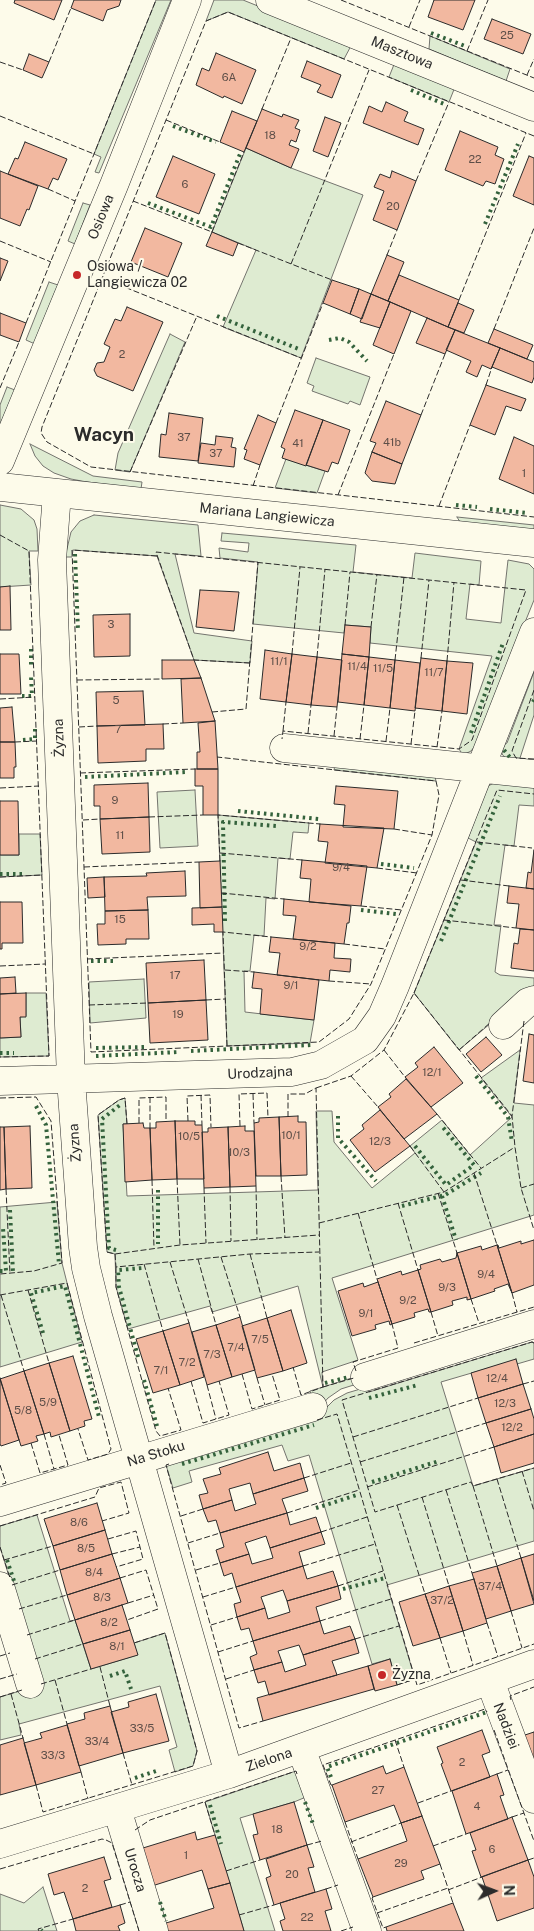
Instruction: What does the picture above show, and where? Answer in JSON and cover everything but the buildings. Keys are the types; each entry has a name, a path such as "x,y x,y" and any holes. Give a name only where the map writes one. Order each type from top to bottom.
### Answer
{"street":[{"name":"Osiowa","path":"0,461 114,185 187,0"},
{"name":"Masztowa","path":"270,0 534,107"},
{"name":"Mariana Langiewicza","path":"0,487 534,544"},
{"name":"Żyzna","path":"57,493 52,554 71,1079 83,1247 86,1268 98,1316 229,1774"},
{"name":"Urodzajna","path":"0,1081 292,1072 321,1065 365,1040 382,1016 534,632"},
{"path":"284,748 534,774"},
{"path":"503,1025 528,1002 534,1000"},
{"path":"365,1377 534,1324"},
{"name":"Na Stoku","path":"0,1502 313,1407"},
{"path":"0,1586 30,1684"},
{"name":"Zielona","path":"0,1844 229,1774 534,1664"},
{"name":"Nadziei","path":"490,1681 534,1798"},
{"path":"301,1748 367,1931"},
{"name":"Urocza","path":"117,1809 154,1931"}],"green space":[{"path":"156,0 171,0 99,173 95,172 101,157 94,154"},
{"path":"214,0 243,0 352,44 344,59 228,12 206,21"},
{"path":"430,36 510,69 506,81 429,49"},
{"path":"395,62 455,87 449,102 389,77"},
{"path":"246,148 291,168 363,195 301,358 223,327 256,250 212,232"},
{"path":"83,203 90,205 75,244 68,241"},
{"path":"49,282 58,285 35,344 26,340"},
{"path":"170,334 185,342 130,472 115,470 118,453"},
{"path":"316,358 370,377 360,405 350,401 348,404 312,391 314,386 307,383"},
{"path":"7,387 15,390 0,425 0,405"},
{"path":"30,444 93,476 142,482 141,489 87,482 54,473 43,466 35,456"},
{"path":"286,459 325,471 317,493 275,488"},
{"path":"0,505 21,509 34,520 37,529 38,551 29,551 31,585 0,587"},
{"path":"94,515 198,525 201,556 175,554 194,633 252,641 250,663 194,660 157,556 73,550 72,557 65,557 71,532 80,521"},
{"path":"457,517 534,525 534,531 460,522"},
{"path":"222,533 356,545 353,572 412,578 415,553 481,561 479,585 470,584 466,619 501,623 508,560 529,564 534,569 534,600 475,746 471,751 463,755 459,749 492,656 370,643 371,627 345,625 344,633 253,624 258,562 220,558 219,548 248,552 249,543 221,541"},
{"path":"534,672 534,715 520,758 516,758 515,764 507,760 502,751 507,743"},
{"path":"335,765 434,773 436,781 334,770"},
{"path":"496,782 534,784 534,806 519,805 514,846 505,845 494,925 501,925 495,972 500,975 534,978 534,990 530,990 459,1050 414,993 476,842 468,838 485,792 488,786"},
{"path":"195,790 198,846 160,848 157,792"},
{"path":"218,815 309,823 308,833 293,832 290,859 278,858 275,899 266,898 264,936 254,935 250,971 244,971 245,1012 314,1020 310,1043 227,1046"},
{"path":"19,834 40,834 42,875 0,877 0,855 19,855"},
{"path":"144,979 146,1018 90,1023 89,982"},
{"path":"26,993 46,993 49,1056 0,1057 0,1038 21,1037 20,1017 26,1016"},
{"path":"520,1050 514,1103 534,1105 534,1215 332,1278 358,1360 322,1372 323,1387 298,1286 212,1312 210,1306 128,1329 116,1287 115,1254 107,1252 98,1115 119,1100 125,1098 127,1124 123,1124 127,1196 318,1190 316,1111 332,1111 334,1142 372,1188 415,1153 410,1146 442,1120 470,1155 512,1117 481,1078"},
{"path":"57,1202 62,1263 82,1342 0,1367 0,1207"},
{"path":"532,1342 534,1343 534,1359 517,1364 516,1360 441,1382 473,1486 534,1468 534,1541 387,1585 415,1679 397,1685 390,1659 372,1664 309,1455 288,1461 282,1445 189,1471 192,1482 173,1488 166,1465 326,1408 334,1400 347,1393 367,1387 369,1392"},
{"path":"358,1376 360,1383 341,1389 328,1398 316,1412 310,1391"},
{"path":"37,1515 70,1621 75,1620 91,1669 137,1655 134,1643 165,1633 197,1751 193,1766 175,1772 169,1750 177,1747 160,1686 19,1724 21,1735 0,1740 0,1697 23,1690 19,1609 0,1547 0,1526"},
{"path":"296,1771 306,1797 240,1818 275,1931 244,1931 205,1802"},
{"path":"43,1887 57,1931 0,1931 0,1894 24,1903"}],"hedge":[{"path":"431,33 465,46"},
{"path":"411,90 444,104"},
{"path":"173,126 216,142"},
{"path":"485,224 518,144"},
{"path":"148,203 211,227 240,154"},
{"path":"217,316 301,350"},
{"path":"329,340 340,338 349,342 367,361"},
{"path":"456,505 477,507"},
{"path":"490,509 528,513"},
{"path":"75,554 78,631"},
{"path":"471,733 503,643"},
{"path":"31,649 31,667"},
{"path":"22,696 32,696 31,676"},
{"path":"23,740 35,739 35,727"},
{"path":"504,750 512,760"},
{"path":"85,777 186,772"},
{"path":"441,941 500,796"},
{"path":"238,811 319,819"},
{"path":"225,921 223,822 277,826"},
{"path":"381,864 414,868"},
{"path":"0,874 23,874"},
{"path":"361,910 396,914"},
{"path":"91,961 116,961"},
{"path":"191,1051 311,1045"},
{"path":"96,1048 145,1047"},
{"path":"96,1056 179,1052"},
{"path":"0,1053 14,1053"},
{"path":"476,1076 508,1117 512,1142"},
{"path":"116,1250 109,1248 102,1119 120,1105"},
{"path":"36,1106 46,1125 59,1264"},
{"path":"338,1116 338,1138 376,1181"},
{"path":"415,1146 446,1185 474,1165 441,1125"},
{"path":"402,1206 445,1195 481,1173"},
{"path":"158,1190 158,1244"},
{"path":"442,1196 456,1240"},
{"path":"10,1210 13,1273"},
{"path":"0,1271 6,1271 3,1228"},
{"path":"138,1357 119,1287 118,1270 143,1268"},
{"path":"43,1333 31,1293 65,1286 99,1417"},
{"path":"325,1383 349,1377"},
{"path":"144,1380 157,1426"},
{"path":"369,1398 418,1385"},
{"path":"182,1464 314,1425"},
{"path":"372,1482 439,1461"},
{"path":"316,1508 357,1495"},
{"path":"7,1560 15,1584"},
{"path":"343,1589 385,1578"},
{"path":"110,1676 125,1671 131,1689"},
{"path":"331,1777 327,1767 487,1712"},
{"path":"135,1778 156,1771"},
{"path":"305,1802 313,1824"},
{"path":"210,1805 221,1844"},
{"path":"160,1902 166,1921"}],"fence":[{"path":"26,323 156,0"},
{"path":"341,0 534,78"},
{"path":"409,27 420,0"},
{"path":"467,51 488,0"},
{"path":"49,62 71,8"},
{"path":"534,136 228,12 206,21 41,433 47,442 91,467 534,517"},
{"path":"262,109 291,38"},
{"path":"527,75 534,59"},
{"path":"0,62 23,70"},
{"path":"291,264 369,70"},
{"path":"416,181 449,102"},
{"path":"0,116 94,154"},
{"path":"166,120 220,142"},
{"path":"459,300 526,133"},
{"path":"133,201 212,232 244,152"},
{"path":"48,189 75,201"},
{"path":"494,329 534,228"},
{"path":"387,255 397,230"},
{"path":"0,241 51,262"},
{"path":"238,243 332,280"},
{"path":"102,278 301,358"},
{"path":"276,423 323,303"},
{"path":"130,472 197,316"},
{"path":"0,388 19,342"},
{"path":"338,495 394,354"},
{"path":"421,415 445,354"},
{"path":"486,385 492,367"},
{"path":"439,506 470,425"},
{"path":"253,486 260,465"},
{"path":"0,535 29,551 49,1056 0,1057"},
{"path":"157,556 72,550 91,1052 319,1042 349,1019 371,984 432,835 439,795 436,781 217,757"},
{"path":"250,663 194,660 156,552 526,590 472,740 459,749 283,731 282,739"},
{"path":"212,712 246,709 258,562"},
{"path":"292,654 300,567"},
{"path":"317,657 325,569"},
{"path":"345,625 350,572"},
{"path":"371,627 377,574"},
{"path":"395,660 404,577"},
{"path":"421,658 429,580"},
{"path":"447,661 454,582"},
{"path":"77,680 162,679"},
{"path":"534,690 512,751 516,758 534,759"},
{"path":"0,699 35,697"},
{"path":"283,731 286,702"},
{"path":"308,733 311,705"},
{"path":"360,739 364,705"},
{"path":"334,736 337,707"},
{"path":"386,741 390,708"},
{"path":"411,744 415,711"},
{"path":"437,747 442,711"},
{"path":"163,724 183,723"},
{"path":"79,727 97,726"},
{"path":"15,742 37,741"},
{"path":"80,773 195,769"},
{"path":"0,788 39,786"},
{"path":"414,993 497,790 534,794"},
{"path":"149,817 203,815"},
{"path":"220,861 218,815 320,824"},
{"path":"83,820 100,819"},
{"path":"394,829 432,835"},
{"path":"477,842 532,848"},
{"path":"220,853 302,860"},
{"path":"84,867 199,862"},
{"path":"377,868 417,873"},
{"path":"0,877 42,875"},
{"path":"461,880 509,886"},
{"path":"221,893 284,899"},
{"path":"361,906 402,910"},
{"path":"444,920 516,928"},
{"path":"227,1046 223,932 271,937"},
{"path":"344,944 385,949"},
{"path":"87,959 224,953"},
{"path":"0,966 45,964"},
{"path":"225,970 254,972"},
{"path":"329,981 371,984"},
{"path":"316,1088 351,1076 384,1050 414,993 512,1116"},
{"path":"206,1000 225,999"},
{"path":"89,1005 148,1003"},
{"path":"524,1021 512,1116 521,1188 534,1230"},
{"path":"459,1050 491,1022"},
{"path":"384,1050 405,1077"},
{"path":"351,1076 378,1107"},
{"path":"288,1117 288,1094 305,1094 316,1088 323,1387 301,1395 293,1367"},
{"path":"240,1126 239,1094 267,1093 268,1118"},
{"path":"253,1094 254,1123"},
{"path":"201,1095 202,1125"},
{"path":"188,1121 187,1096 210,1095 211,1127"},
{"path":"0,1098 36,1097 51,1121 62,1263 34,1271 0,1274"},
{"path":"150,1097 150,1128"},
{"path":"139,1123 139,1098 166,1097 166,1122"},
{"path":"127,1124 125,1098 119,1100 98,1115 107,1252 115,1254 180,1245 319,1235"},
{"path":"437,1114 481,1168"},
{"path":"410,1146 444,1192"},
{"path":"319,1223 444,1192 515,1147"},
{"path":"474,1173 497,1245"},
{"path":"281,1176 285,1238"},
{"path":"177,1179 180,1245"},
{"path":"152,1180 154,1248"},
{"path":"521,1188 534,1184"},
{"path":"256,1186 257,1240"},
{"path":"230,1187 231,1241"},
{"path":"204,1188 206,1243"},
{"path":"6,1189 10,1274"},
{"path":"438,1193 457,1253"},
{"path":"398,1203 418,1270"},
{"path":"358,1213 377,1279"},
{"path":"115,1254 116,1267 250,1254 319,1252"},
{"path":"250,1254 267,1318"},
{"path":"221,1257 240,1317"},
{"path":"198,1259 216,1325"},
{"path":"170,1262 189,1323"},
{"path":"144,1264 163,1331"},
{"path":"116,1267 116,1287 156,1431 160,1436 181,1430 168,1388"},
{"path":"0,1295 67,1283 111,1449 108,1454 88,1460 78,1429"},
{"path":"28,1290 49,1363"},
{"path":"512,1293 517,1312"},
{"path":"1,1295 24,1371"},
{"path":"471,1299 479,1323"},
{"path":"414,1343 534,1307"},
{"path":"431,1312 438,1336"},
{"path":"356,1371 353,1362 398,1348 392,1324"},
{"path":"534,1343 532,1342 342,1400 375,1512 471,1482 473,1486 534,1468"},
{"path":"242,1374 252,1409 280,1400 272,1374"},
{"path":"257,1378 265,1405"},
{"path":"323,1387 354,1378"},
{"path":"191,1381 203,1423 229,1415 219,1381"},
{"path":"523,1384 534,1381"},
{"path":"207,1385 216,1419"},
{"path":"353,1437 478,1398"},
{"path":"317,1420 337,1414 417,1685 534,1644"},
{"path":"360,1462 486,1423"},
{"path":"44,1434 54,1469"},
{"path":"31,1443 40,1473 68,1465 59,1435"},
{"path":"367,1487 494,1447"},
{"path":"304,1478 351,1463"},
{"path":"169,1464 166,1465 239,1728 263,1721"},
{"path":"0,1465 6,1483 0,1485"},
{"path":"522,1471 534,1511"},
{"path":"497,1479 521,1558"},
{"path":"0,1526 95,1497 99,1488 121,1482 129,1513 102,1521"},
{"path":"473,1486 497,1566"},
{"path":"287,1513 359,1490"},
{"path":"446,1490 472,1573"},
{"path":"422,1497 449,1586"},
{"path":"397,1505 425,1594"},
{"path":"181,1516 203,1509"},
{"path":"321,1532 367,1517"},
{"path":"108,1539 136,1531 143,1559 116,1567"},
{"path":"188,1543 220,1533"},
{"path":"303,1566 375,1544"},
{"path":"4,1560 53,1546"},
{"path":"0,1547 10,1578"},
{"path":"112,1554 140,1547"},
{"path":"196,1570 220,1563"},
{"path":"12,1585 60,1570"},
{"path":"120,1578 146,1570 158,1609 127,1620"},
{"path":"338,1586 383,1571"},
{"path":"203,1597 236,1587"},
{"path":"19,1609 67,1595"},
{"path":"128,1603 154,1595"},
{"path":"320,1621 391,1599"},
{"path":"511,1611 522,1648"},
{"path":"211,1625 237,1617"},
{"path":"27,1635 75,1620"},
{"path":"487,1623 498,1657"},
{"path":"355,1639 399,1626"},
{"path":"463,1631 473,1665"},
{"path":"36,1785 43,1812 193,1766 197,1751 165,1633 134,1643"},
{"path":"440,1638 451,1673"},
{"path":"218,1652 253,1641"},
{"path":"35,1659 83,1644"},
{"path":"0,1656 10,1653"},
{"path":"100,1667 110,1706"},
{"path":"41,1684 91,1669"},
{"path":"226,1679 254,1670"},
{"path":"0,1679 17,1674"},
{"path":"397,1685 415,1679"},
{"path":"55,1680 67,1724"},
{"path":"511,1700 510,1696 534,1687"},
{"path":"0,1697 22,1690"},
{"path":"11,1694 23,1738"},
{"path":"332,1785 323,1765 485,1709 487,1712"},
{"path":"494,1730 534,1841"},
{"path":"395,1740 404,1767"},
{"path":"123,1753 132,1785"},
{"path":"497,1774 508,1770"},
{"path":"135,1830 150,1820 296,1771 297,1774"},
{"path":"81,1772 88,1799"},
{"path":"418,1803 451,1791"},
{"path":"205,1802 215,1835"},
{"path":"512,1817 524,1813"},
{"path":"345,1822 358,1859"},
{"path":"351,1842 401,1823"},
{"path":"433,1846 466,1834"},
{"path":"0,1869 102,1839 106,1840 112,1843 139,1931"},
{"path":"307,1845 322,1841"},
{"path":"528,1860 534,1858"},
{"path":"226,1871 260,1860"},
{"path":"440,1864 453,1903"},
{"path":"448,1890 482,1877"},
{"path":"326,1889 338,1885"},
{"path":"377,1913 448,1888"},
{"path":"373,1897 383,1928 386,1927"},
{"path":"120,1905 130,1902"},
{"path":"239,1915 274,1905"},
{"path":"39,1931 38,1929 73,1919"},
{"path":"341,1931 353,1927"}],"place":[{"name":"Osiowa / Langiewicza 02","path":"77,275"},
{"name":"Żyzna","path":"382,1675"}],"district":[{"name":"Wacyn","path":"104,435"}]}
